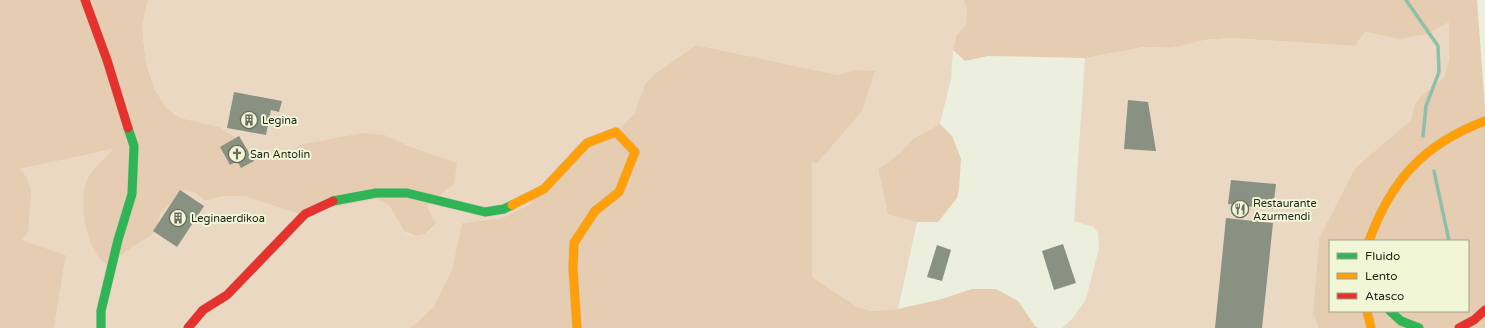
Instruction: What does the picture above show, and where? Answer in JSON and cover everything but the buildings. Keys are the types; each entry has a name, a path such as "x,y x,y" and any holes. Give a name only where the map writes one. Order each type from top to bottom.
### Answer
{"main road":[{"path":"85,0 107,60 134,146 132,194 118,240 103,304 100,320 101,328"},
{"path":"1369,240 1373,226 1380,211 1414,164 1435,146 1458,132 1485,121"},
{"path":"188,328 203,310 227,295 305,214 334,201 376,193 407,193 486,212 504,209 544,189 587,143 616,132 635,152 619,192 595,211 574,243 573,268 577,328"},
{"path":"1377,240 1383,218 1394,190"},
{"path":"1459,328 1474,320 1485,310"},
{"path":"1367,312 1371,328"},
{"path":"1391,312 1401,321 1419,328"}],"shaded area":[{"path":"0,0 148,0 142,27 146,63 155,90 165,107 180,118 219,127 239,140 250,155 257,158 280,160 293,154 299,145 363,133 385,135 411,147 457,163 454,184 427,206 436,224 425,234 415,236 404,231 389,205 377,199 299,214 244,196 224,196 205,201 192,191 184,190 161,213 154,233 107,264 100,258 89,238 83,200 84,189 89,176 113,149 20,169 27,178 31,192 28,231 22,240 66,255 54,328 0,328"},
{"path":"148,0 964,0 967,9 966,25 956,35 953,50 951,79 940,124 914,138 900,153 878,169 888,215 917,222 898,309 871,311 856,306 812,277 812,160 816,164 854,70 838,75 696,45 653,75 645,84 634,114 621,127 530,204 502,218 462,223 452,269 433,307 414,325 408,328 54,328 66,255 22,240 20,169 113,149 87,179 154,233 161,213 184,190 192,191 205,201 224,196 244,196 299,214 377,199 389,205 404,231 414,236 421,235 425,234 436,224 427,206 454,184 411,147 385,135 293,154 280,160 257,158 250,155 219,127 179,118 164,107 155,90 146,63 142,27"},
{"path":"964,0 1477,0 1485,108 1485,328 1319,328 1313,314 1319,238 1355,168 1411,120 1414,106 1420,97 1444,77 1449,59 1449,22 1427,34 1400,39 1365,32 1355,46 1230,38 1205,40 1172,48 1144,47 1085,58 988,56 965,61 953,50 956,35 966,25 967,9"},
{"path":"1449,22 1449,59 1444,77 1420,97 1414,106 1411,120 1355,168 1319,238 1313,314 1319,328 1062,328 1071,320 1086,299 1099,248 1098,233 1094,227 1074,221 1085,58 1144,47 1172,48 1205,40 1230,38 1355,46 1365,32 1400,39 1427,34"},
{"path":"696,45 838,75 854,70 875,71 862,111 816,164 812,161 812,277 856,306 871,311 898,309 942,299 972,289 996,289 1018,301 1035,326 1038,328 408,328 414,325 433,307 452,269 462,223 502,218 530,204 582,146 621,127 634,114 645,84 653,75"},
{"path":"940,124 952,136 961,159 957,198 938,222 917,222 888,215 878,169 900,153 914,138"}],"waterway":[{"path":"1406,0 1438,46 1439,72 1426,106 1423,136"},
{"path":"1434,171 1449,240"}],"traffic: fast":[{"path":"101,328 101,311 118,240 132,194 134,146 128,128"},
{"path":"333,201 376,193 407,193 485,212 504,209 512,205"},
{"path":"1391,312 1401,321 1419,328"}],"traffic: slow":[{"path":"1369,240 1388,200 1399,182 1412,167 1427,153 1444,141 1463,130 1485,121"},
{"path":"512,205 544,189 587,143 616,132 635,152 619,192 595,211 574,243 573,268 577,328"},
{"path":"1367,312 1371,328"}],"traffic: jam":[{"path":"85,0 107,60 128,128"},
{"path":"188,328 203,310 227,295 305,214 333,201"},
{"path":"1459,328 1474,320 1485,310"}],"place":[{"name":"Legina","path":"249,120"},
{"name":"San Antolin","path":"237,154"},
{"name":"Restaurante Azurmendi","path":"1240,209"},
{"name":"Leginaerdikoa","path":"178,218"}]}
